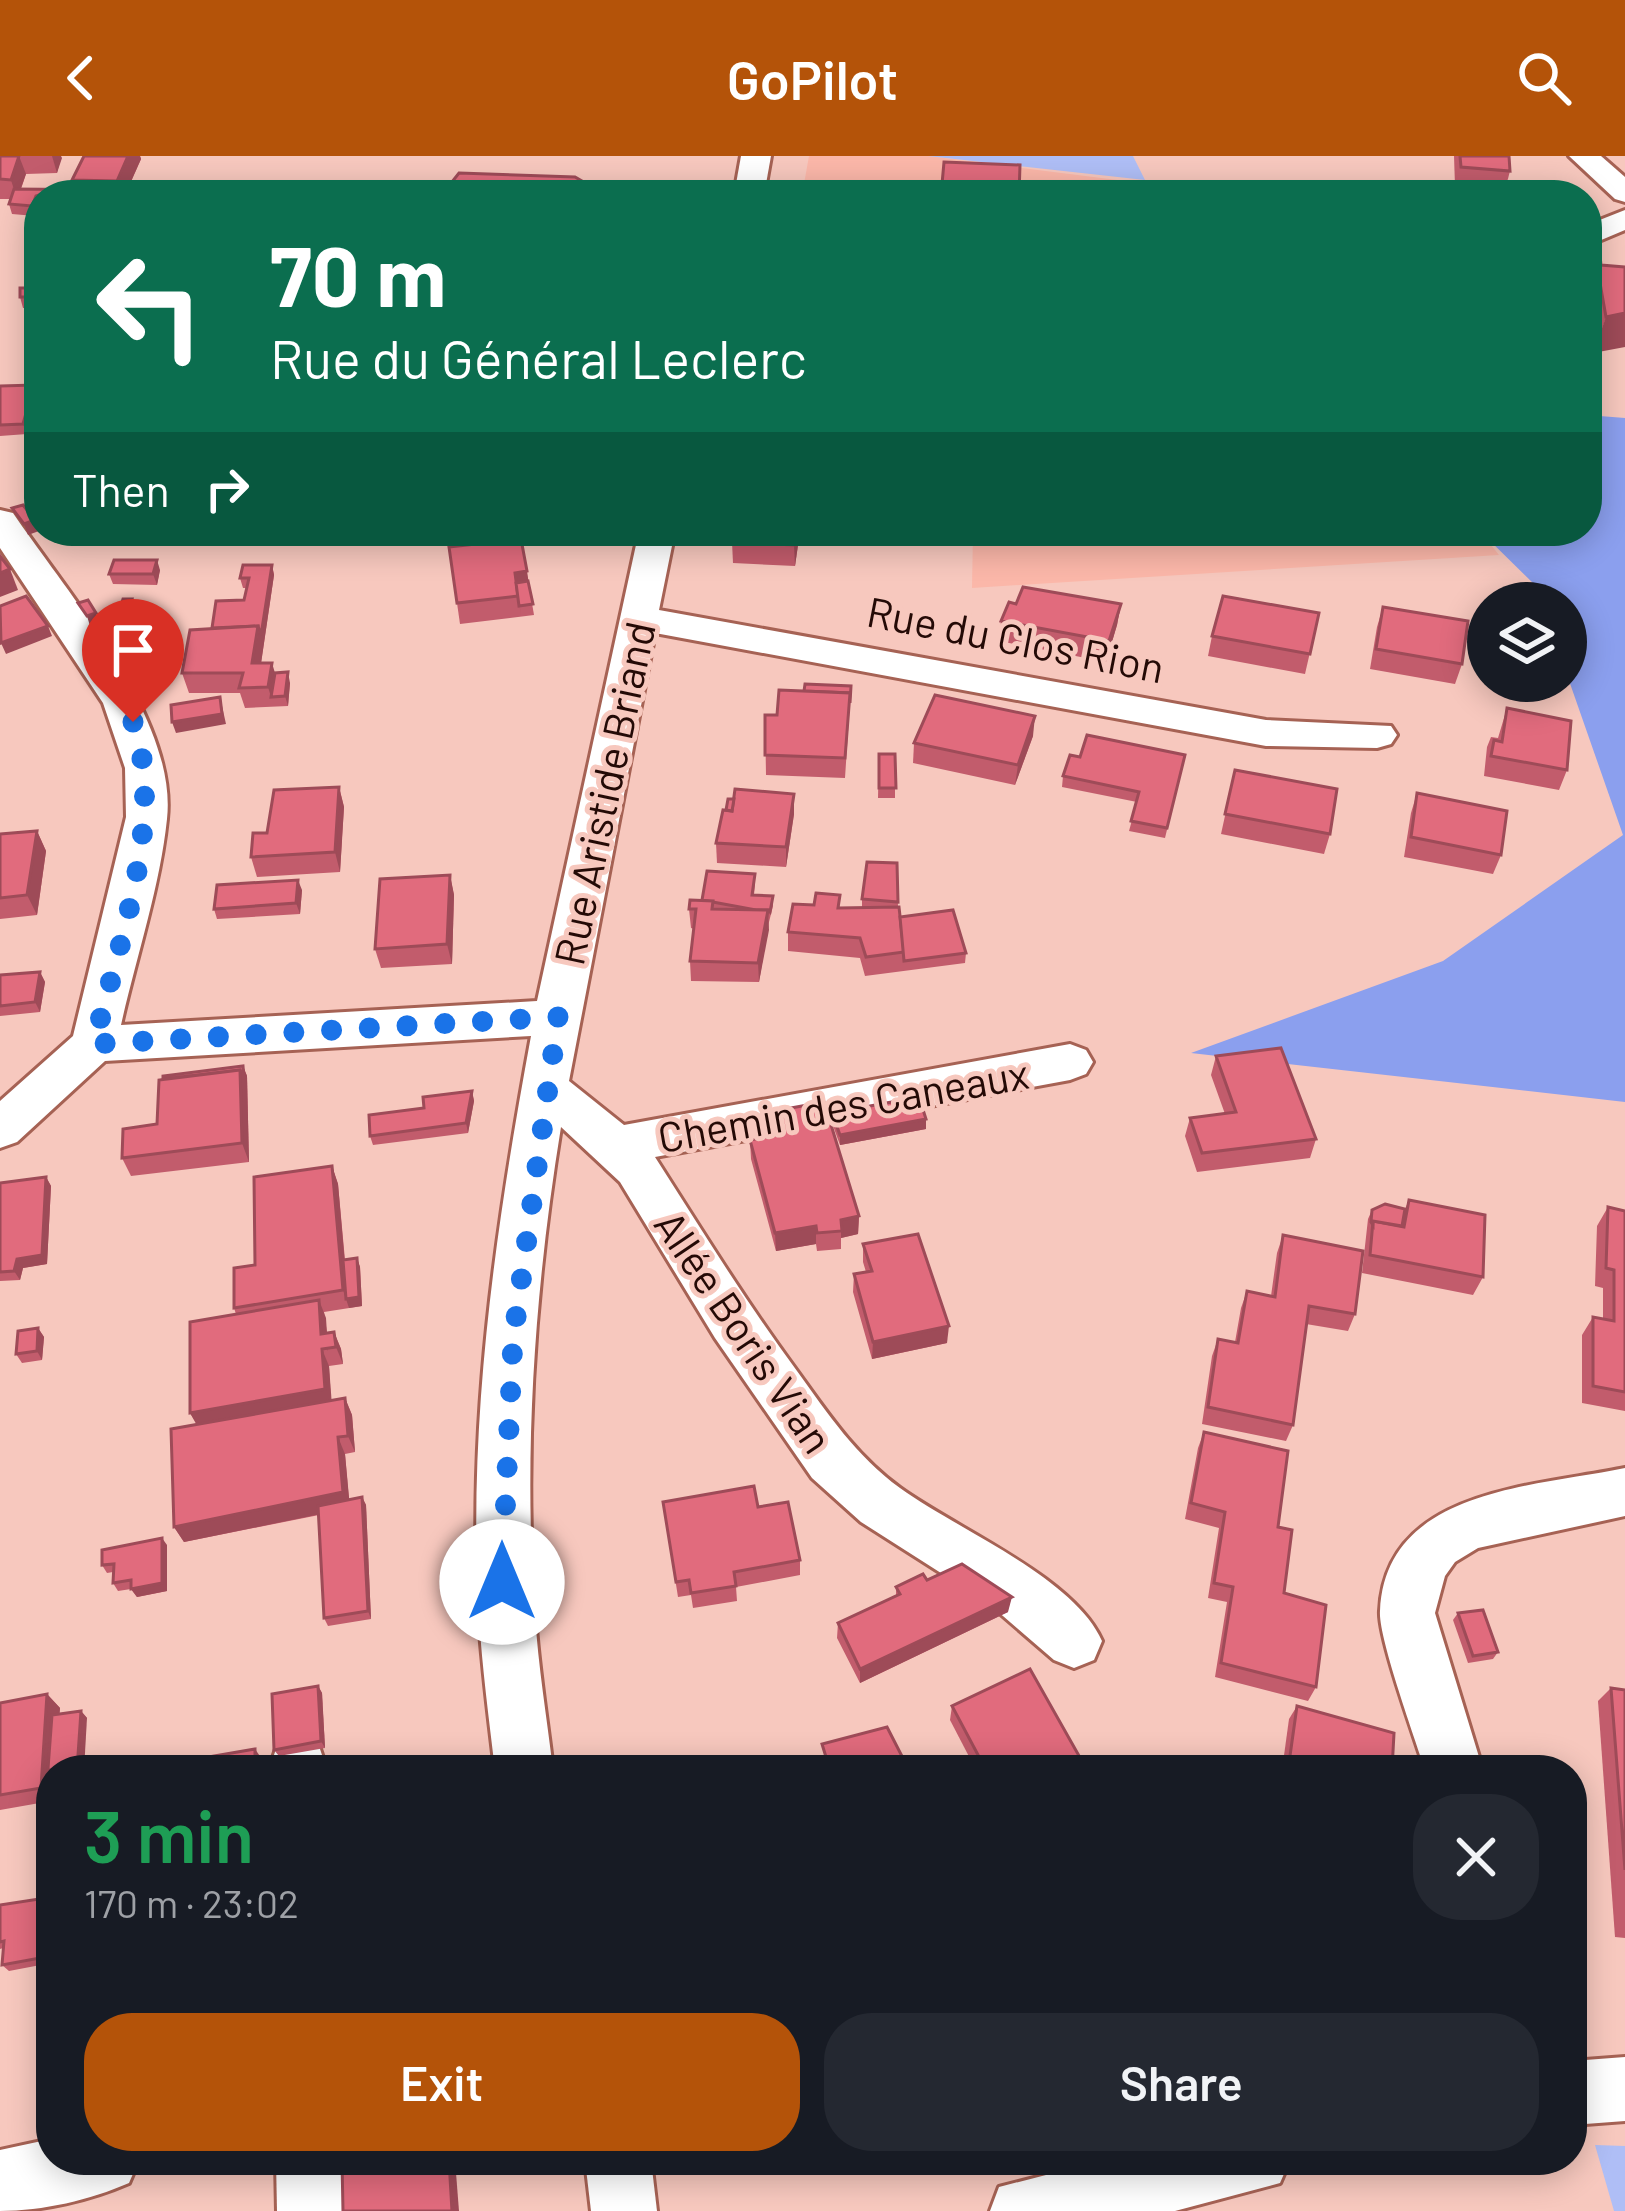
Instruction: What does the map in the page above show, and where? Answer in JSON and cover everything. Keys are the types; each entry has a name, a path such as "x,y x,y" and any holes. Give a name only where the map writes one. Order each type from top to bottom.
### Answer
{"street":[{"path":"1585,156 1625,193"},
{"path":"0,521 122,702 145,768 147,817 94,1044 0,1129"},
{"name":"Rue Aristide Briand","path":"522,1755 505,1637 502,1509 515,1318 558,1017 653,546"},
{"name":"Rue du Clos Rion","path":"638,618 1266,734 1377,736"},
{"path":"94,1044 558,1017"},
{"name":"Chemin des Caneaux","path":"616,1145 1070,1062"},
{"name":"Allée Boris Vian","path":"546,1089 616,1145 637,1168 733,1323 831,1462 880,1505 1008,1585 1074,1641"},
{"path":"1450,1755 1407,1613 1420,1564 1436,1544 1467,1526 1625,1492"},
{"path":"1587,2091 1625,2089"},
{"path":"0,2183 37,2175"},
{"path":"309,2175 310,2211"},
{"path":"620,2175 624,2211"},
{"path":"1023,2211 1188,2175"}],"shaded area":[{"path":"809,156 928,156 1118,180 805,180"},
{"path":"928,156 1133,156 1145,180"},
{"path":"1602,416 1625,418 1625,1102 1191,1053 1443,961 1623,835 1576,702 1587,702 1587,582 1532,582 1495,546 1602,546"},
{"path":"973,546 1492,546 1499,555 972,588"},
{"path":"1595,2145 1625,2146 1625,2211 1614,2211"}],"building":[{"path":"0,156 19,156 11,180 0,179"},
{"path":"84,156 128,156 117,180 72,180"},
{"path":"1460,156 1509,156 1510,171 1461,167"},
{"path":"944,162 1020,165 1020,180 942,180"},
{"path":"459,173 580,180 453,180"},
{"path":"14,189 24,189 24,205 9,204"},
{"path":"1602,265 1625,267 1625,313 1606,317"},
{"path":"24,385 23,424 0,425 0,386"},
{"path":"24,506 24,524 12,508"},
{"path":"522,546 527,571 515,573 518,596 457,603 449,547"},
{"path":"114,560 157,560 153,574 109,574"},
{"path":"243,565 272,565 261,635 258,626 212,628 216,601 244,600 249,578 240,578"},
{"path":"528,581 533,604 519,606 516,583"},
{"path":"1023,587 1121,604 1109,641 1001,621 1009,602 1016,604"},
{"path":"26,596 48,626 1,643 0,606"},
{"path":"1223,596 1319,613 1310,654 1212,636"},
{"path":"123,599 132,599 128,612 119,612"},
{"path":"88,600 96,613 87,616 78,603"},
{"path":"1383,607 1467,621 1462,664 1376,649"},
{"path":"258,626 252,663 272,663 268,687 239,688 243,673 182,673 190,630"},
{"path":"288,672 285,696 271,697 275,673"},
{"path":"805,684 851,686 850,703 850,693 804,691"},
{"path":"779,690 850,693 845,758 765,755 765,715 777,715"},
{"path":"935,695 1035,716 1018,765 914,743"},
{"path":"220,697 222,714 172,722 171,705"},
{"path":"1507,708 1571,721 1567,770 1491,756 1494,740 1502,742"},
{"path":"1087,735 1185,755 1167,828 1131,821 1139,792 1063,776 1070,755 1080,757"},
{"path":"879,754 895,754 896,788 879,788"},
{"path":"1235,770 1337,789 1330,834 1225,814"},
{"path":"339,787 335,852 251,857 253,833 267,833 274,790"},
{"path":"735,789 794,794 786,847 716,843 723,810 732,811"},
{"path":"1417,793 1507,811 1501,855 1411,837"},
{"path":"37,831 27,895 0,898 0,834"},
{"path":"867,862 897,863 898,902 862,899"},
{"path":"707,871 755,874 752,895 773,896 770,912 702,900"},
{"path":"450,875 447,944 375,949 380,879"},
{"path":"298,880 296,903 214,909 217,885"},
{"path":"816,893 840,895 838,908 899,907 904,952 866,957 860,938 788,932 793,904 814,905"},
{"path":"690,900 713,901 712,909 768,910 758,963 690,961 696,909 689,909"},
{"path":"953,910 966,953 904,961 900,917"},
{"path":"40,972 35,1002 0,1006 0,975"},
{"path":"1281,1048 1316,1139 1202,1153 1190,1118 1236,1112 1216,1056"},
{"path":"243,1066 244,1079 240,1070 163,1079 163,1076"},
{"path":"240,1070 242,1143 122,1158 123,1129 157,1124 159,1080"},
{"path":"472,1091 466,1123 370,1136 369,1115 424,1108 423,1097"},
{"path":"919,1097 926,1119 840,1135 832,1113"},
{"path":"824,1102 859,1216 841,1220 842,1231 817,1233 816,1226 775,1233 750,1140 775,1135 769,1112"},
{"path":"332,1166 343,1290 234,1308 234,1268 255,1265 254,1177"},
{"path":"46,1177 42,1255 17,1259 14,1271 0,1272 0,1183"},
{"path":"1409,1200 1485,1215 1483,1277 1370,1255 1373,1221 1404,1227"},
{"path":"1385,1204 1405,1209 1402,1226 1373,1221 1373,1225 1372,1210"},
{"path":"1608,1207 1625,1211 1625,1392 1593,1386 1593,1317 1614,1321 1614,1270 1606,1268"},
{"path":"918,1234 949,1326 873,1342 854,1274 872,1271 863,1244"},
{"path":"1283,1235 1363,1251 1355,1314 1309,1306 1293,1425 1208,1407 1218,1339 1238,1343 1247,1291 1275,1297"},
{"path":"357,1258 359,1297 346,1299 343,1260"},
{"path":"319,1300 321,1334 334,1332 336,1347 322,1349 325,1389 190,1413 190,1322"},
{"path":"38,1328 37,1351 16,1354 18,1331"},
{"path":"345,1398 348,1436 338,1437 343,1492 174,1527 171,1429"},
{"path":"1204,1432 1288,1451 1278,1527 1292,1530 1284,1593 1326,1605 1316,1687 1221,1663 1233,1587 1214,1583 1225,1512 1191,1503"},
{"path":"754,1486 758,1507 788,1502 800,1560 734,1572 736,1586 691,1593 689,1580 676,1582 663,1502"},
{"path":"362,1497 368,1611 324,1618 318,1506"},
{"path":"162,1538 162,1583 131,1589 131,1580 113,1583 114,1564 102,1565 102,1550"},
{"path":"962,1564 1012,1597 860,1669 838,1623 900,1594 896,1587 923,1574 927,1580"},
{"path":"1483,1610 1498,1652 1473,1656 1458,1613"},
{"path":"1030,1669 1079,1755 978,1755 952,1706"},
{"path":"318,1686 321,1741 274,1750 272,1694"},
{"path":"1611,1688 1625,1690 1625,1870"},
{"path":"47,1694 43,1755 36,1755 36,1789 0,1795 0,1703"},
{"path":"1297,1706 1394,1733 1393,1755 1290,1755"},
{"path":"81,1711 78,1755 49,1755 52,1715"},
{"path":"887,1727 901,1755 825,1755 822,1744"},
{"path":"255,1749 255,1755 220,1755"},
{"path":"36,1900 36,1959 2,1965 0,1905"},
{"path":"342,2175 450,2175 452,2211 343,2211"}],"route":[{"path":"133,722 145,768 147,817 94,1044 558,1017 519,1275 503,1473 502,1582"}]}
